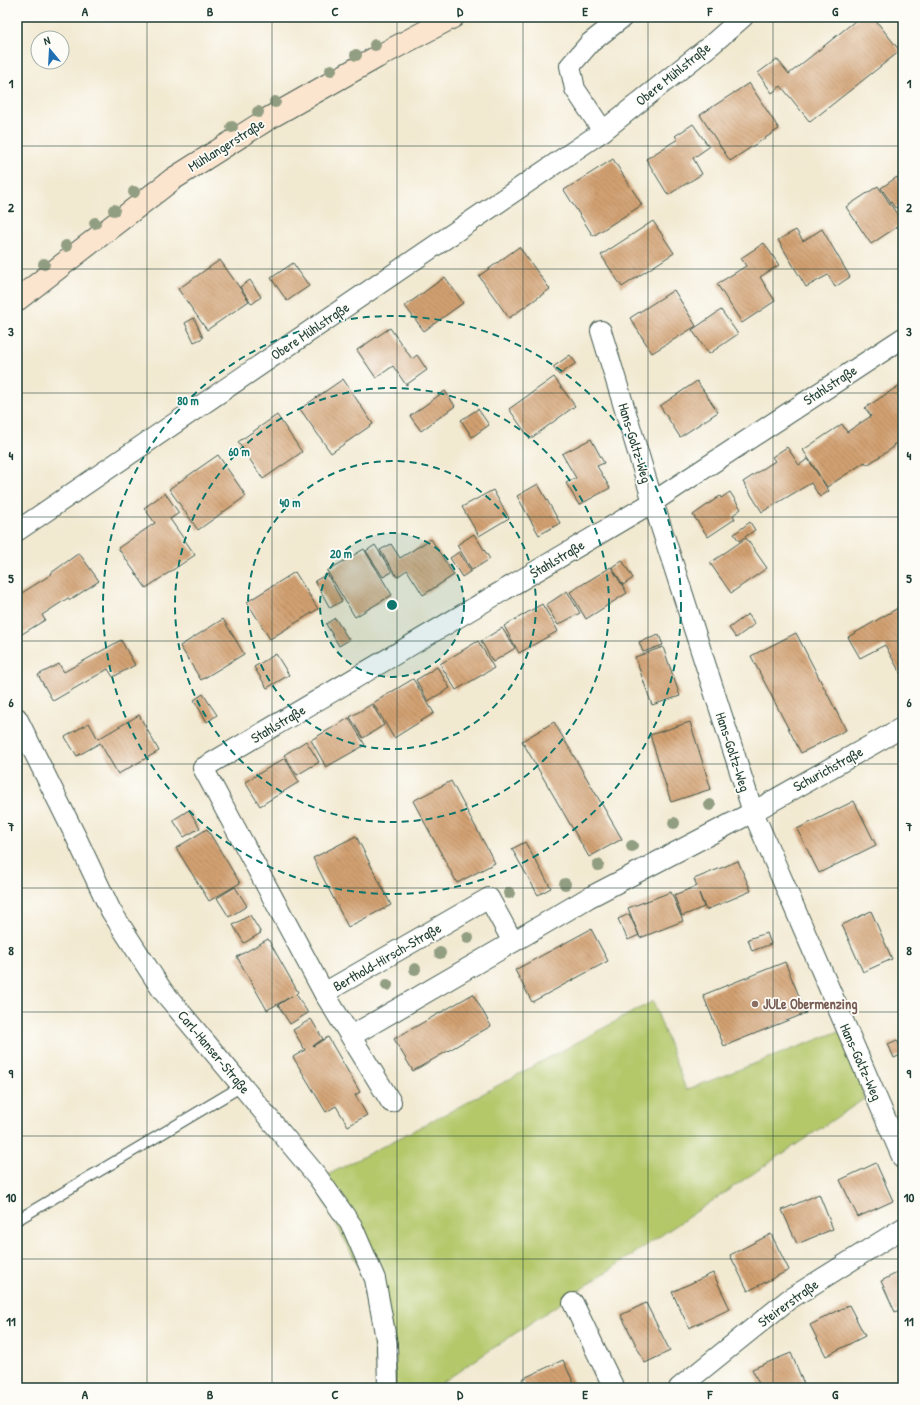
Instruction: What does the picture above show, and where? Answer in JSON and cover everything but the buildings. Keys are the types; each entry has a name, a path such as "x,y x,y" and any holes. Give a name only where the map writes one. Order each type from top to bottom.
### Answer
{"main road":[{"name":"Mühlangerstraße","path":"17,300 173,179 271,117 377,57 453,17"}],"street":[{"path":"603,131 575,89 570,66 590,44 623,17"},
{"name":"Obere Mühlstraße","path":"17,531 603,131 711,45 743,17"},
{"name":"Hans-Goltz-Weg","path":"601,330 653,502 753,812 903,1159"},
{"name":"Stahlstraße","path":"324,993 203,768 653,502 903,338"},
{"name":"Carl-Hanser-Straße","path":"17,718 73,830 111,911 162,990 317,1176 352,1226 375,1279 387,1344 388,1388"},
{"name":"Schurichstraße","path":"753,812 903,727"},
{"path":"352,1036 588,898 753,812"},
{"name":"Berthold-Hirsch-Straße","path":"391,1102 352,1036 324,993 489,898 513,942"},
{"name":"Steirerstraße","path":"679,1388 788,1300 903,1228"},
{"path":"573,1303 614,1388"}],"lane":[{"path":"17,1220 242,1086"}],"green space":[{"path":"653,1001 686,1090 837,1032 848,1034 864,1099 434,1388 378,1388 368,1284 314,1182 451,1111"}],"place":[{"name":"JULe Obermenzing","path":"755,1004"}]}
